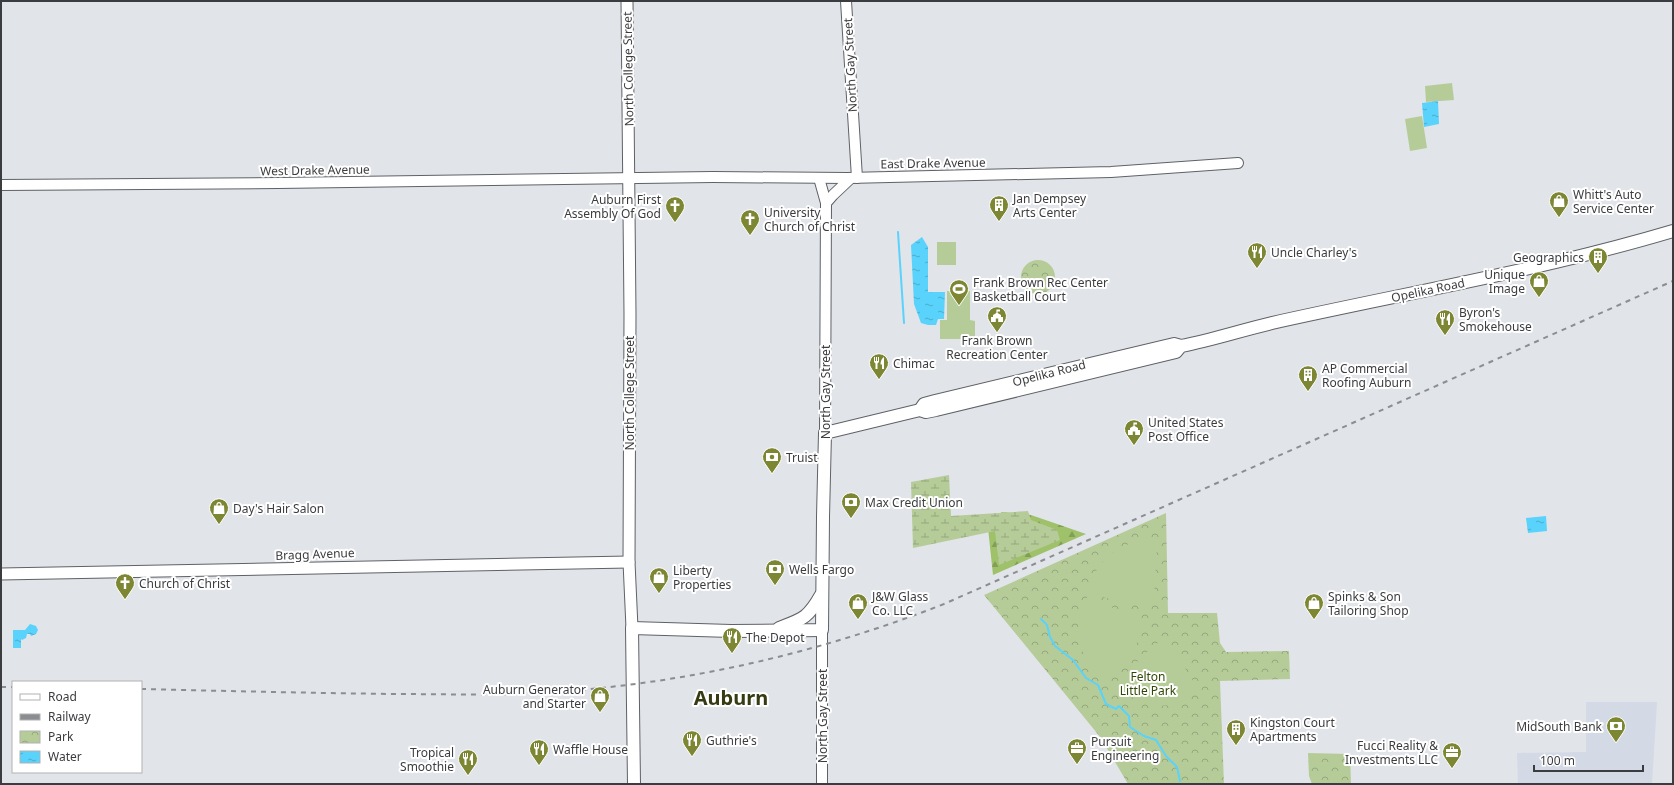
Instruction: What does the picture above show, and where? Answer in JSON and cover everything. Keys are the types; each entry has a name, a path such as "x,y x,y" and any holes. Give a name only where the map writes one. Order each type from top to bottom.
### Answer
{"main road":[{"name":"North College Street","path":"627,1 629,179 629,562 632,628 634,784"},
{"name":"Opelika Road","path":"825,433 920,410 924,404 1095,362 1174,344 1181,346 1270,323 1495,276 1625,245 1673,231"},
{"name":"North Gay Street","path":"822,630 825,433"},
{"name":"Bragg Avenue","path":"1,574 629,562"},
{"path":"773,631 804,617 812,611 822,594"},
{"path":"632,628 773,631 822,630"}],"street":[{"name":"North Gay Street","path":"846,1 854,178"},
{"name":"East Drake Avenue","path":"629,179 713,177 854,178 1111,172 1238,163"},
{"name":"North Gay Street","path":"819,178 826,203 825,433"},
{"path":"826,203 832,195 854,178"},
{"name":"West Drake Avenue","path":"1,185 629,179"},
{"name":"North Gay Street","path":"822,630 822,784"}],"shaded area":[{"path":"1586,702 1657,702 1652,784 1518,784 1517,753 1586,752"}],"green space":[{"path":"1452,83 1454,100 1426,102 1425,86"},
{"path":"1422,116 1427,148 1410,151 1405,119"},
{"path":"937,242 956,242 956,265 937,265"},
{"path":"1038,260 1044,261 1050,265 1054,271 1054,283 1050,289 1044,293 1038,294 1032,293 1026,289 1022,283 1021,277 1022,271 1026,265 1032,261"},
{"name":"Frank Brown Rec Center Basketball Court","path":"947,291 970,291 970,320 975,321 975,339 940,339 940,320 947,320"},
{"path":"949,475 951,516 1028,511 1031,520 1057,530 1060,540 999,565 995,531 913,548 911,482"},
{"path":"1002,512 1031,515 1086,534 993,575 988,528 993,519"},
{"name":"Felton Little Park","path":"1166,513 1168,613 1217,613 1220,643 1226,652 1289,651 1290,679 1220,681 1224,784 1128,784 1101,738 984,595"},
{"path":"1150,541 1157,543 1153,603 1148,607 1129,604 1088,593 1096,572 1109,555 1117,549 1127,545"},
{"path":"1087,597 1125,613 1141,623 1143,630 1135,647 1110,681 1099,674 1091,666 1080,644 1079,620"},
{"path":"1159,642 1165,643 1179,659 1199,690 1189,698 1179,703 1156,705 1145,703 1114,685"},
{"path":"1308,753 1350,754 1351,784 1312,784 1309,776"}],"water":[{"path":"1438,101 1439,124 1424,127 1422,103"},
{"path":"922,237 928,247 928,292 945,292 944,319 938,319 936,325 921,323 914,304 911,245"},
{"path":"1546,516 1547,531 1528,533 1526,518"},
{"path":"30,624 36,626 38,630 36,634 31,636 30,634 27,634 26,638 21,639 21,648 13,648 13,630 25,630"}],"waterway":[{"path":"898,232 904,323"},
{"path":"1041,619 1047,625 1050,637 1055,646 1073,660 1086,678 1098,685 1106,704 1116,709 1119,706 1129,716 1130,727 1144,736 1156,740 1166,756 1177,767 1180,781"}],"railway":[{"path":"142,689 395,694 514,694 554,692 604,688 703,673 801,651 849,637 944,604 1673,281"},
{"path":"1,687 12,687"}],"place":[{"name":"Whitt's Auto Service Center","path":"1559,218"},
{"name":"Jan Dempsey Arts Center","path":"999,222"},
{"name":"Auburn First Assembly Of God","path":"675,223"},
{"name":"University Church of Christ","path":"750,236"},
{"name":"Uncle Charley's","path":"1257,269"},
{"name":"Geographics","path":"1598,274"},
{"name":"Unique Image","path":"1539,298"},
{"name":"Frank Brown Rec Center Basketball Court","path":"959,306"},
{"name":"Frank Brown Recreation Center","path":"997,333"},
{"name":"Byron's Smokehouse","path":"1445,336"},
{"name":"Chimac","path":"879,380"},
{"name":"AP Commercial Roofing Auburn","path":"1308,392"},
{"name":"United States Post Office","path":"1134,446"},
{"name":"Truist","path":"772,474"},
{"name":"Max Credit Union","path":"851,519"},
{"name":"Day's Hair Salon","path":"219,525"},
{"name":"Wells Fargo","path":"775,586"},
{"name":"Liberty Properties","path":"659,594"},
{"name":"Church of Christ","path":"125,600"},
{"name":"J&W Glass Co. LLC","path":"858,620"},
{"name":"Spinks & Son Tailoring Shop","path":"1314,620"},
{"name":"The Depot","path":"732,654"},
{"name":"Auburn Generator and Starter","path":"600,713"},
{"name":"MidSouth Bank","path":"1616,743"},
{"name":"Kingston Court Apartments","path":"1236,746"},
{"name":"Guthrie's","path":"692,757"},
{"name":"Pursuit Engineering","path":"1077,765"},
{"name":"Waffle House","path":"539,766"},
{"name":"Fucci Reality & Investments LLC","path":"1452,769"},
{"name":"Tropical Smoothie","path":"468,776"}],"district":[{"name":"Auburn","path":"731,697"}]}
